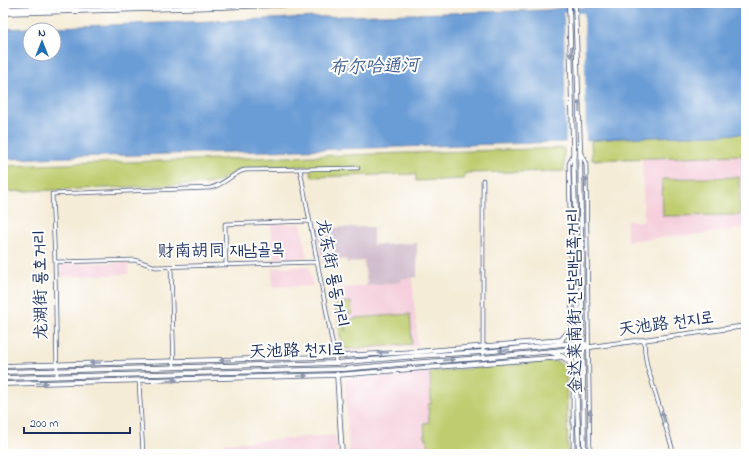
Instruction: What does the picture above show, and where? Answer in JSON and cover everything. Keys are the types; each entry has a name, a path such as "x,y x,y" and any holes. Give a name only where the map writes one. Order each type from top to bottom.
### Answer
{"main road":[{"path":"3,9 210,3"},
{"path":"3,13 246,4 337,3"},
{"name":"金达莱南街 진달래남쪽거리","path":"569,3 578,315 576,377 579,454"},
{"path":"575,3 580,147"},
{"name":"金达莱南街 진달래남쪽거리","path":"580,147 584,454"},
{"path":"557,344 573,327 578,315"},
{"name":"天池路 천지로","path":"3,378 336,369 483,358 583,348 746,326"},
{"name":"天池路 천지로","path":"3,366 321,357 415,352 562,340"},
{"path":"583,342 589,347"},
{"name":"天池路 천지로","path":"3,372 336,363 483,352 583,342"},
{"path":"544,351 554,353 567,359 573,368 576,377"},
{"name":"天池路 천지로","path":"3,384 337,375 563,357"},
{"name":"龙东街 룡동거리","path":"336,363 342,454"},
{"path":"410,363 420,368"}],"street":[{"name":"金达莱南街 진달래남쪽거리","path":"580,147 586,164 590,454"},
{"name":"金达莱南街 진달래남쪽거리","path":"573,327 570,164 574,150"},
{"path":"300,169 358,168"},
{"name":"龙湖街 룡호거리","path":"57,377 52,194 210,188 220,185 237,173 245,170 300,169"},
{"name":"龙东街 룡동거리","path":"300,169 336,363"},
{"path":"482,180 483,358"},
{"path":"226,265 225,224 309,221"},
{"name":"财南胡同 재남골목","path":"55,262 136,260 156,267 317,262"},
{"path":"171,267 174,367"},
{"path":"644,340 647,366 674,454"},
{"name":"金达莱南街 진달래남쪽거리","path":"573,368 573,454"},
{"path":"139,381 143,454"}],"shaded area":[{"path":"743,155 744,193 746,193 746,225 742,226 742,229 627,241 627,221 644,221 642,158"},
{"path":"271,224 301,224 307,257 273,259"},
{"path":"373,227 373,245 417,243 417,277 401,279 401,282 367,286 364,261 347,263 346,259 323,263 316,228"},
{"path":"128,262 128,274 61,277 61,264"},
{"path":"309,266 313,286 272,287 272,268"},
{"path":"412,277 418,346 349,351 342,347 331,289 400,282 400,279"},
{"path":"430,372 431,404 428,404 429,422 424,423 425,438 427,438 427,454 349,454 346,381 351,378"},
{"path":"336,435 336,454 225,454 224,443"}],"green space":[{"path":"746,134 746,160 743,161 743,155 592,160 591,141 620,138"},
{"path":"564,148 564,171 465,173 464,179 416,181 416,174 312,177 309,166 242,168 221,180 207,184 3,192 3,166"},
{"path":"739,177 740,215 663,216 662,179"},
{"path":"334,301 336,303 351,302 352,314 342,315 341,312 336,313"},
{"path":"410,314 412,344 346,349 342,347 338,322 344,321 346,331 346,320"},
{"path":"552,361 561,364 566,371 568,454 427,454 427,438 425,438 424,423 429,422 428,404 431,404 430,372"}],"water":[{"name":"布尔哈通河","path":"628,6 746,7 746,134 620,138 562,142 3,159 3,29 22,28 22,62 62,62 62,27 547,10 561,8"}],"pier":[{"path":"564,13 584,13 586,143 566,144"}]}
